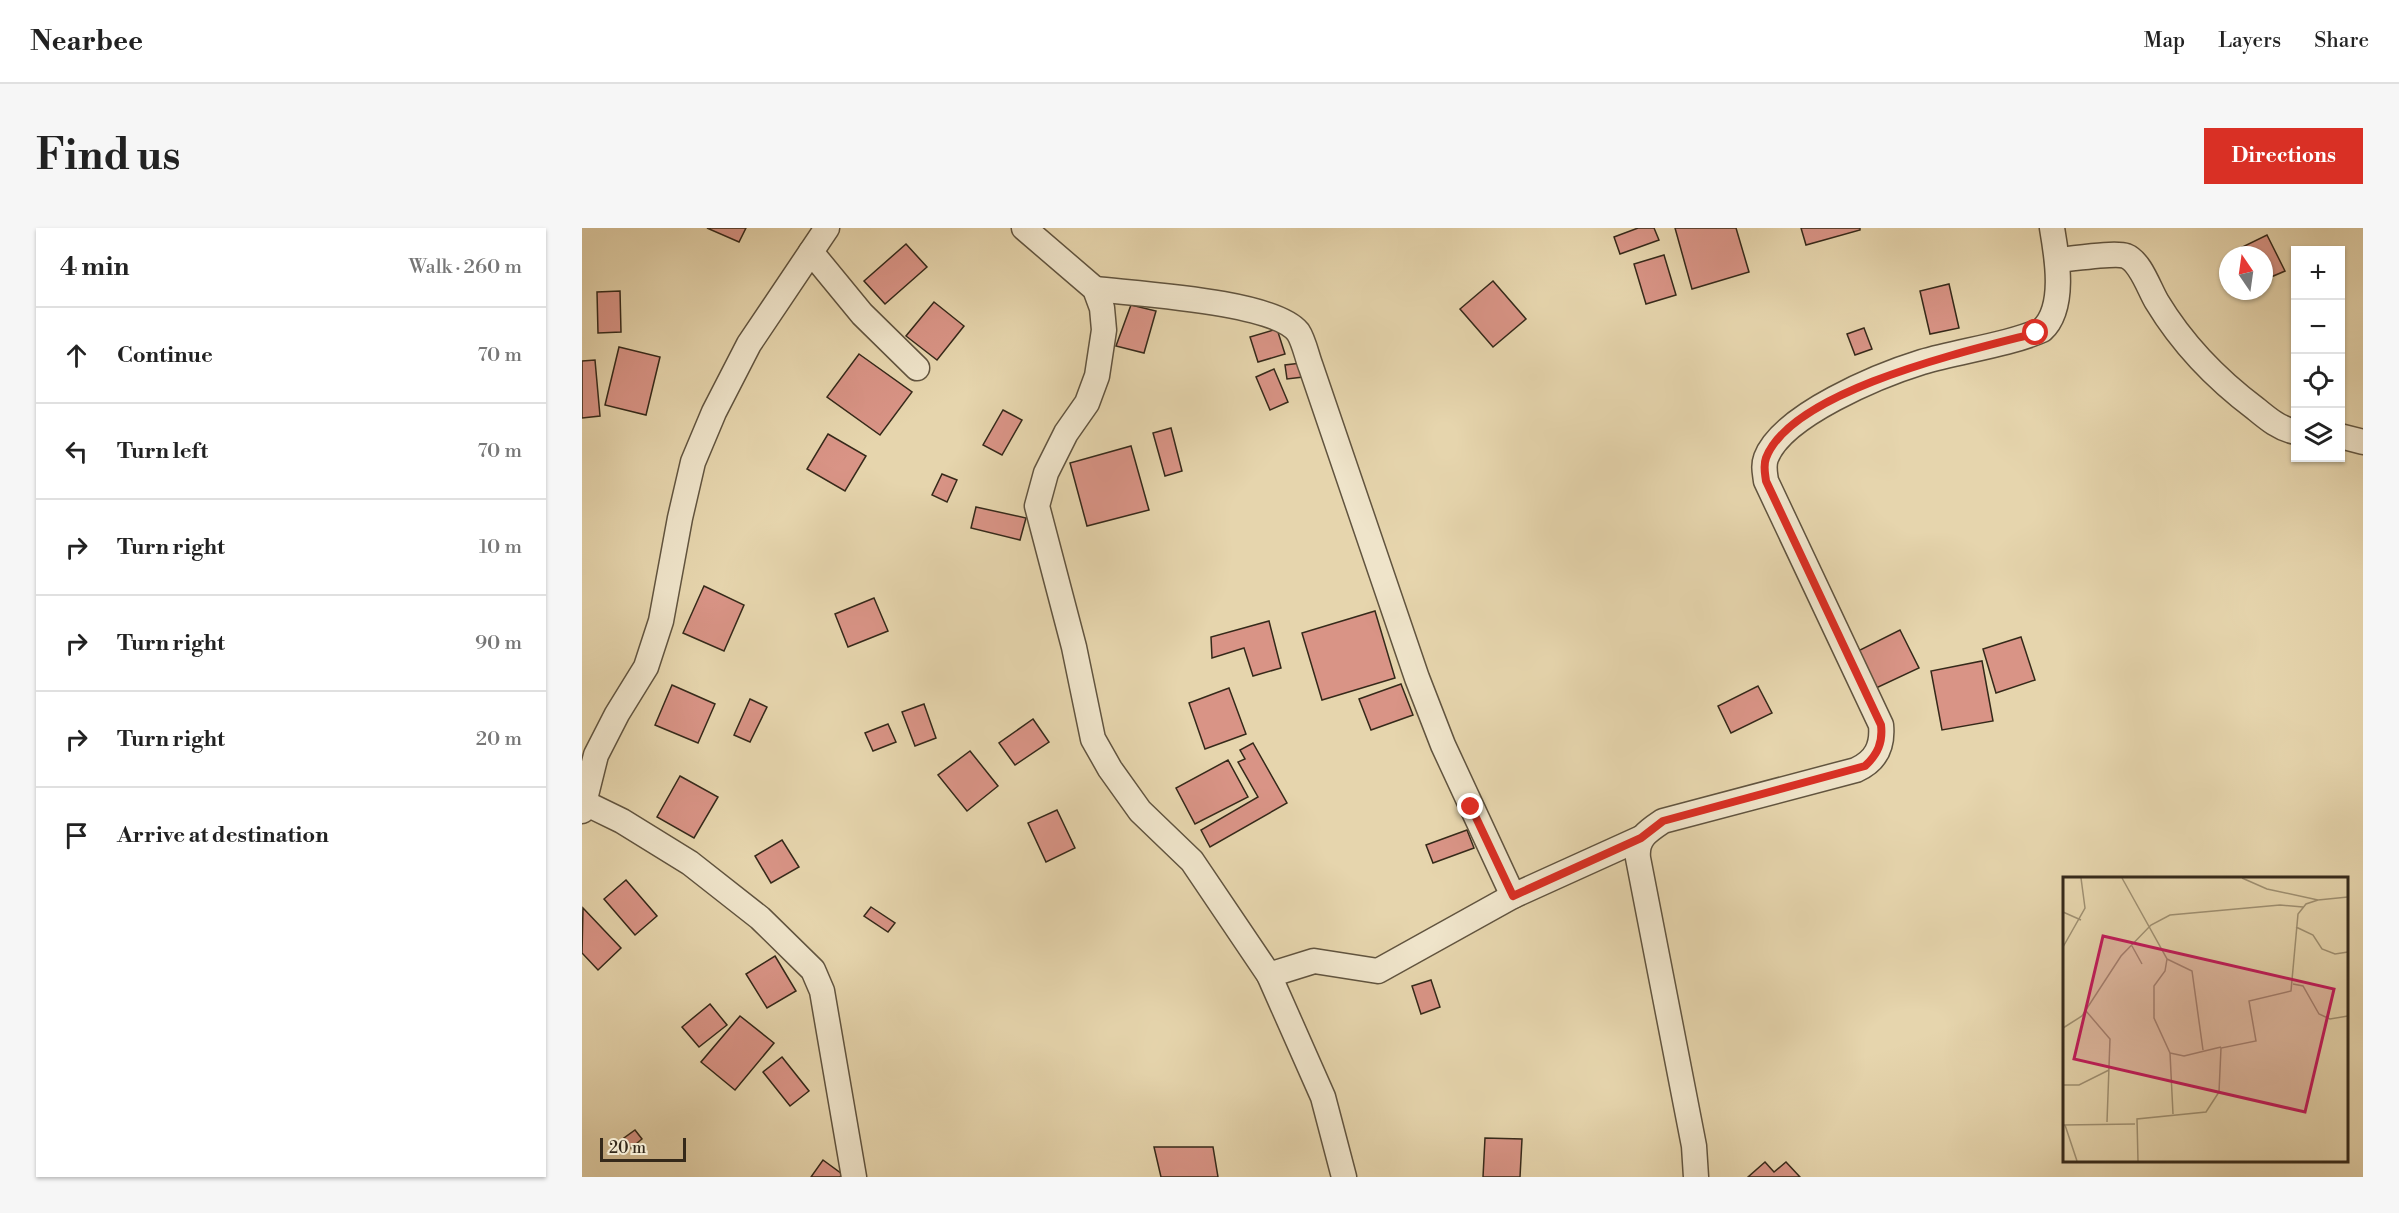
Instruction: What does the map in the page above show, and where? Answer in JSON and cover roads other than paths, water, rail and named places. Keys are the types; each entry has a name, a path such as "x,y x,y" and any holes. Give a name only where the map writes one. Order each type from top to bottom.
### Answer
{"street":[{"path":"827,228 749,344 714,412 693,462 661,621 645,667 616,714 596,755 584,807 622,821 690,863 760,918 813,970 822,991 854,1177"},
{"path":"1024,228 1095,290 1102,308 1104,330 1097,376 1087,403 1066,433 1046,472 1037,506 1074,647 1093,739 1110,769 1140,811 1192,861 1269,975 1323,1096 1344,1177"},
{"path":"1269,975 1314,961 1378,971 1513,896 1641,838 1663,821 1856,770 1872,760 1879,749 1882,737 1881,725 1766,481 1765,460 1784,433 1816,408 1851,391 1922,362 2042,330 2054,311 2057,260 2052,228"},
{"path":"811,252 862,314 917,368"},
{"path":"2057,260 2120,255 2130,259 2136,264 2157,302 2187,346 2209,370 2275,424 2291,430"},
{"path":"1095,290 1238,306 1274,317 1298,332 1417,678 1443,745 1513,896"},
{"path":"2345,437 2363,442"},
{"path":"1641,838 1638,845 1638,858 1694,1146 1696,1177"}]}
